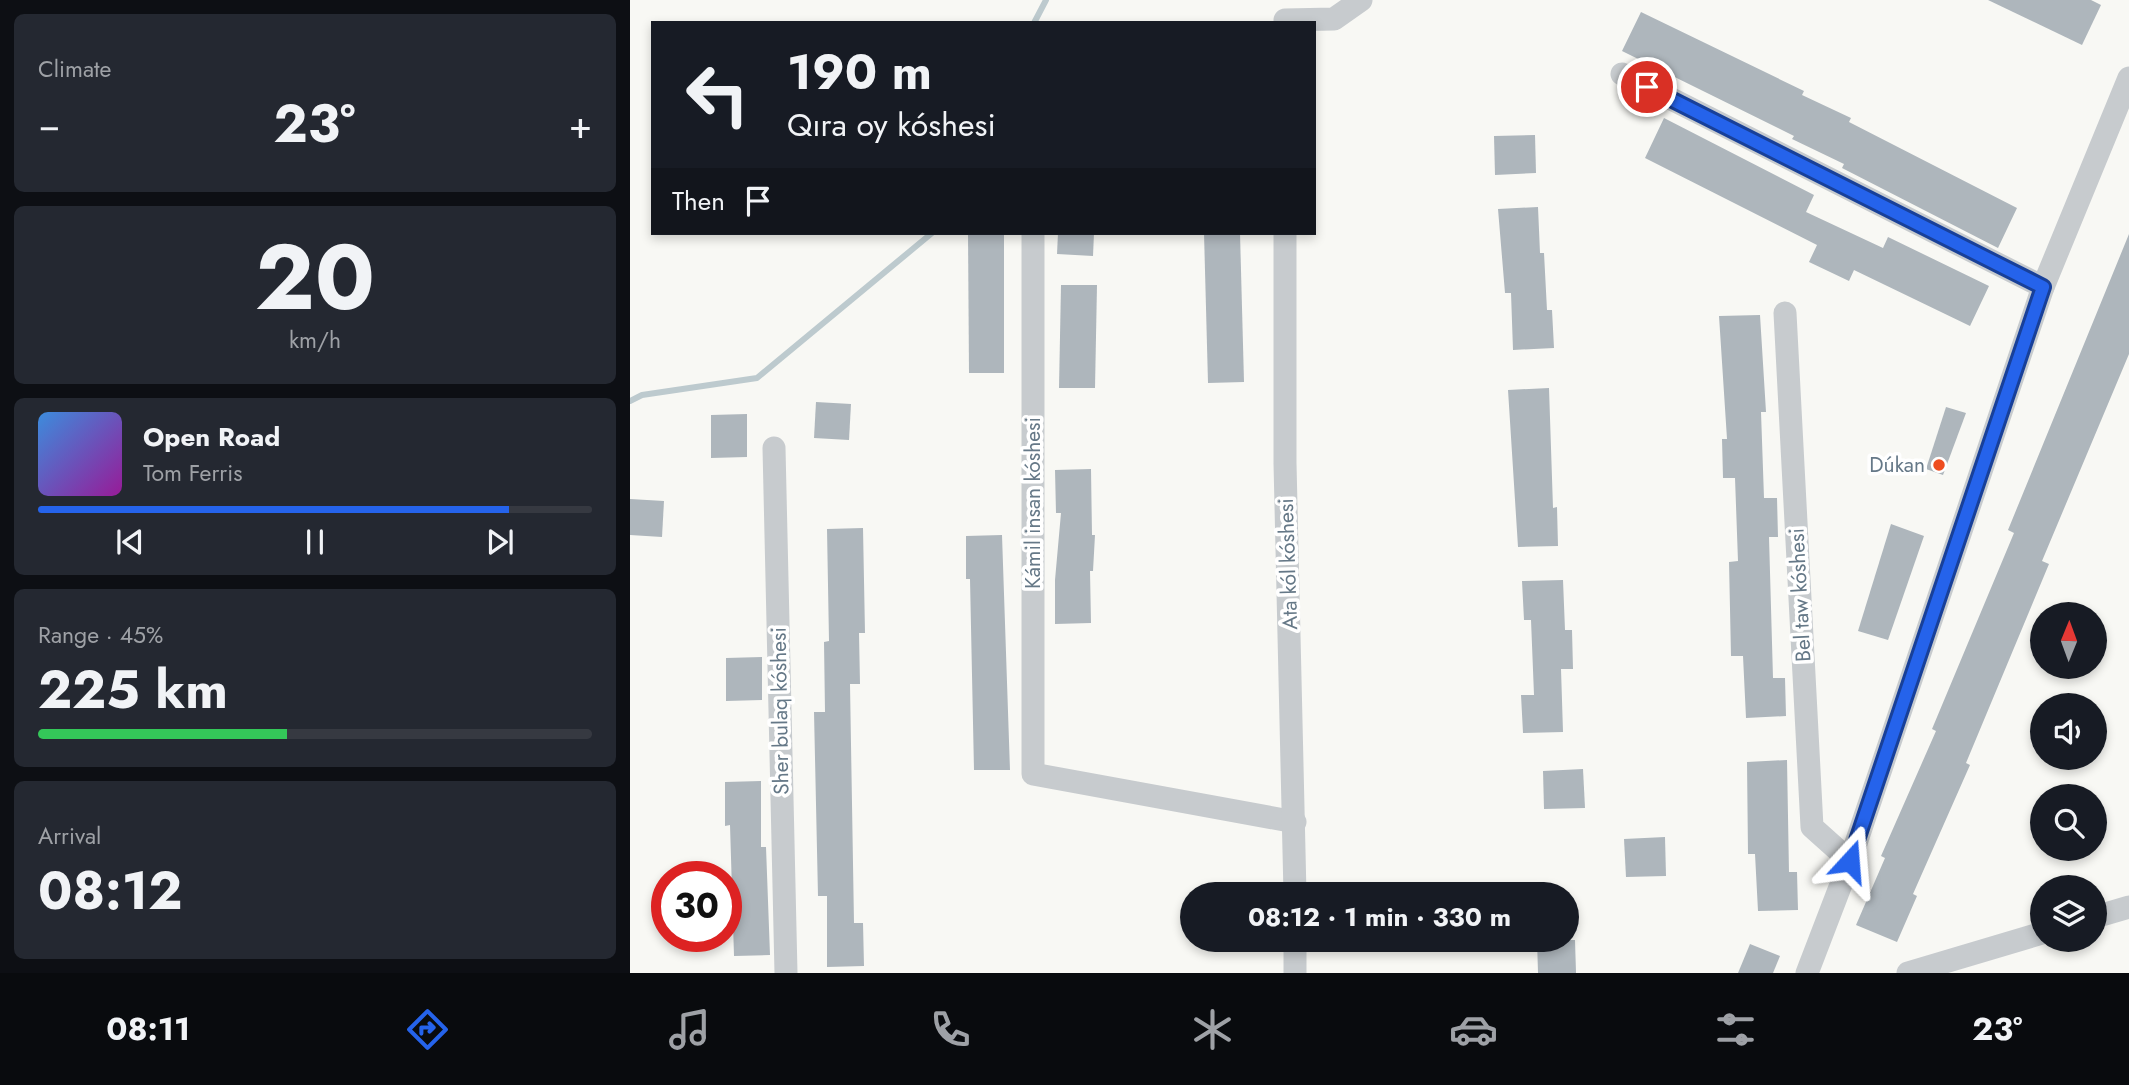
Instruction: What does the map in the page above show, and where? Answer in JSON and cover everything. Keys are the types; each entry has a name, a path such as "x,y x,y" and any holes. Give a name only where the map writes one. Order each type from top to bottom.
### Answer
{"street":[{"path":"1285,21 1334,19 1361,0"},
{"path":"1622,74 2043,287"},
{"path":"1807,973 1850,861 2043,287 2129,78"},
{"name":"Kámil insan kóshesi","path":"1033,235 1033,774 1296,822"},
{"name":"Ata kól kóshesi","path":"1285,235 1286,463 1296,882"},
{"name":"Bel taw kóshesi","path":"1784,313 1812,828 1850,861"},
{"name":"Sher bulaq kóshesi","path":"774,448 786,973"},
{"path":"2107,914 2129,907"},
{"path":"1908,973 2030,937"},
{"path":"1296,952 1296,973"}],"building":[{"path":"1988,0 2091,0 2101,5 2082,45"},
{"path":"1641,12 1804,91 1802,95 1851,118 1849,122 2017,208 1998,248 1842,168 1844,164 1792,139 1794,136 1622,51"},
{"path":"1664,118 1814,195 1806,212 1883,248 1888,237 1989,286 1970,326 1854,270 1849,281 1809,262 1817,245 1645,158"},
{"path":"1535,135 1536,173 1495,175 1494,136"},
{"path":"1538,207 1540,253 1544,253 1547,310 1552,310 1554,348 1513,350 1511,293 1505,293 1498,209"},
{"path":"2129,234 2129,354 2042,561 2049,564 2033,602 2030,602 2030,610 1966,763 1970,765 1913,894 1917,896 1897,942 1856,925 1885,858 1881,856 1936,731 1932,729 2014,533 2008,530"},
{"path":"968,235 1004,235 1004,373 969,373"},
{"path":"1058,235 1094,235 1093,256 1057,254"},
{"path":"1204,235 1240,235 1244,382 1208,383"},
{"path":"1061,285 1097,285 1095,388 1059,388"},
{"path":"1760,315 1766,412 1761,412 1764,498 1777,498 1778,537 1769,537 1773,678 1785,678 1786,716 1746,718 1743,656 1731,656 1729,562 1738,561 1735,478 1723,478 1722,439 1727,439 1719,316"},
{"path":"1549,388 1553,508 1557,507 1558,546 1518,547 1508,390"},
{"path":"816,402 851,404 849,440 814,438"},
{"path":"1946,407 1966,413 1943,475 1926,469"},
{"path":"747,414 747,457 711,458 711,415"},
{"path":"1091,469 1092,535 1095,535 1093,571 1090,571 1091,623 1055,624 1055,580 1061,513 1056,513 1055,470"},
{"path":"630,499 664,501 662,537 630,535"},
{"path":"1891,524 1924,536 1888,640 1858,631"},
{"path":"863,528 865,633 859,633 860,684 850,684 854,923 863,923 864,966 827,967 827,896 818,896 814,712 825,712 824,642 829,641 827,529"},
{"path":"1002,535 1010,770 974,770 970,579 966,579 966,536"},
{"path":"1563,580 1565,630 1572,630 1573,669 1561,669 1563,732 1523,733 1521,695 1534,695 1531,620 1524,620 1522,581"},
{"path":"762,657 762,700 726,701 726,658"},
{"path":"1787,760 1789,872 1797,872 1798,910 1758,911 1755,854 1748,854 1747,762"},
{"path":"1583,769 1585,808 1544,809 1543,771"},
{"path":"761,781 761,847 766,847 770,955 734,956 734,952 742,952 742,861 731,861 730,825 725,826 725,782"},
{"path":"1665,837 1666,876 1626,877 1624,839"},
{"path":"1750,944 1780,956 1773,973 1738,973"},
{"path":"1537,952 1575,952 1576,973 1538,973"}],"waterway":[{"path":"1035,21 1046,0"},
{"path":"630,401 642,395 757,378 930,235"}],"place":[{"name":"Dúkan","path":"1939,465"}],"route":[{"path":"1647,87 2043,287 1850,861"}]}
